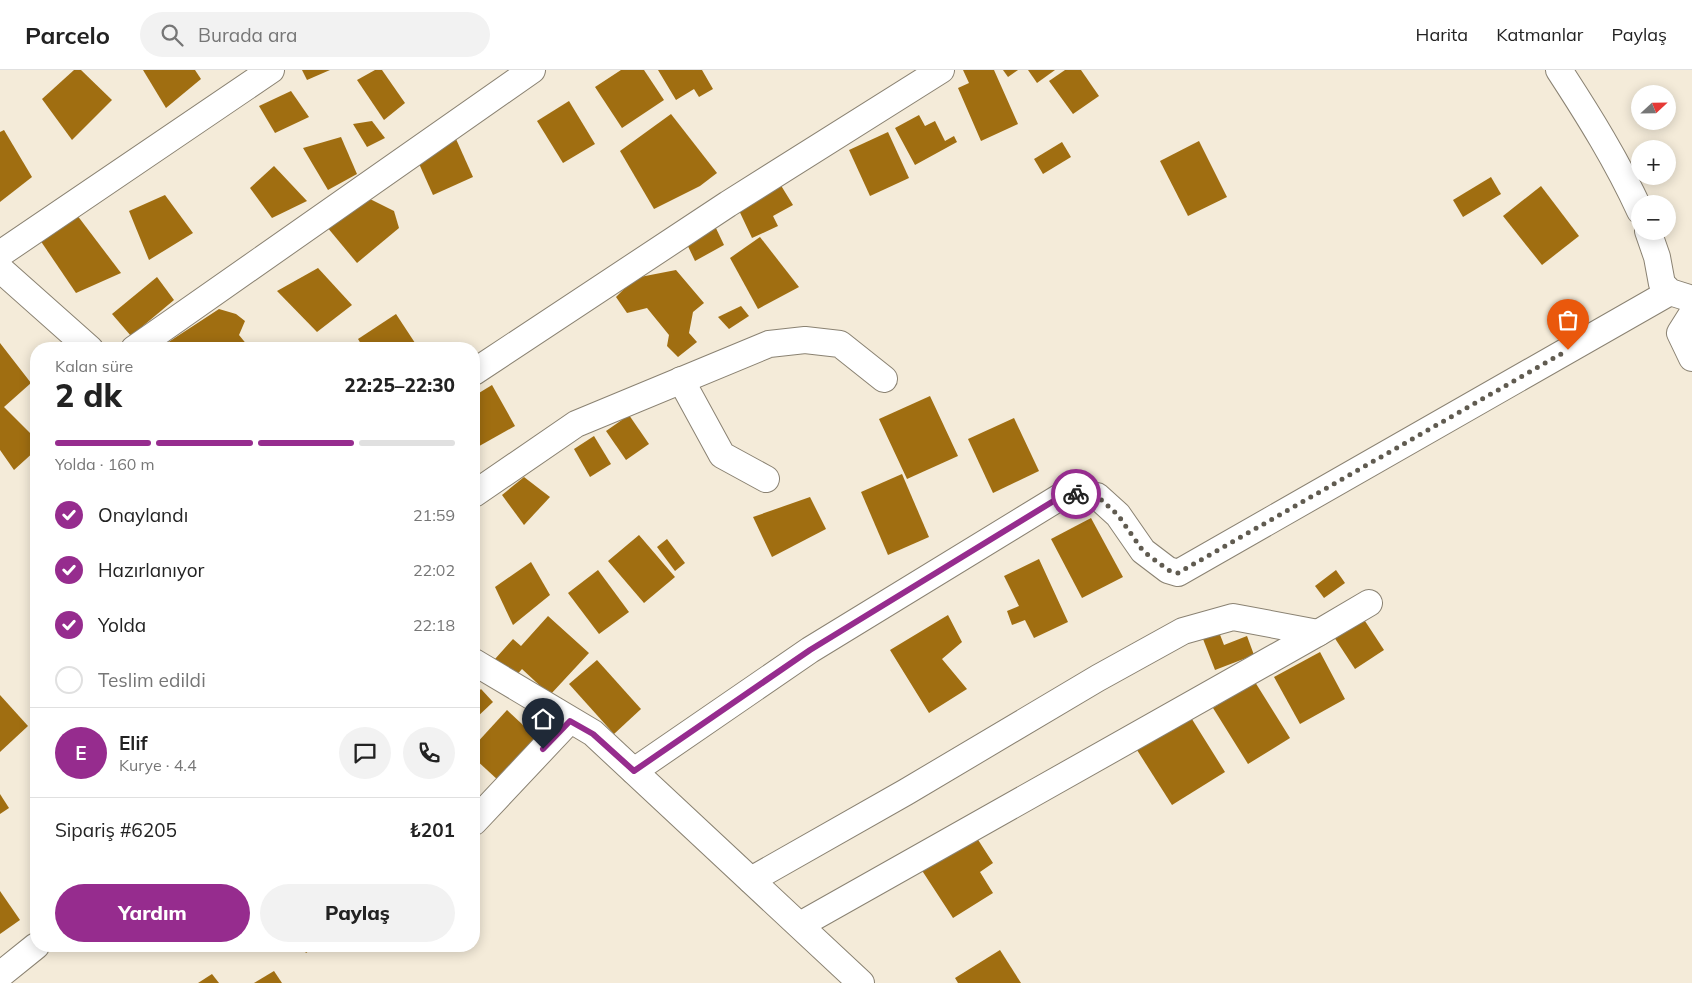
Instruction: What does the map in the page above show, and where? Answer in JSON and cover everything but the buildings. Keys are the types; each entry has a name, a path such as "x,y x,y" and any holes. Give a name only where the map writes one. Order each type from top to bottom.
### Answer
{"street":[{"path":"0,254 272,70"},
{"path":"144,342 532,70"},
{"path":"480,368 728,204 941,70"},
{"path":"1559,70 1594,124 1632,195"},
{"path":"1651,240 1658,257 1662,284 1681,295"},
{"path":"5,283 81,342"},
{"path":"634,771 810,650 1065,494 1097,496 1118,515 1143,551 1168,570 1178,573 1681,295"},
{"path":"1692,314 1680,333 1692,358"},
{"path":"480,490 576,424 769,344 805,340 840,344 884,379"},
{"path":"682,380 722,455 766,479"},
{"path":"800,925 1369,603"},
{"path":"751,880 906,792 1098,678 1183,631 1233,617 1318,633"},
{"path":"480,666 593,734 861,983"},
{"path":"480,816 570,721"},
{"path":"0,975 30,951"}],"way so far":[{"path":"1076,494 1097,496 1118,515 1143,551 1168,570 1178,573 1568,350"}],"route":[{"path":"543,749 570,721 593,734 634,771 810,650 1065,494 1076,494"}]}
